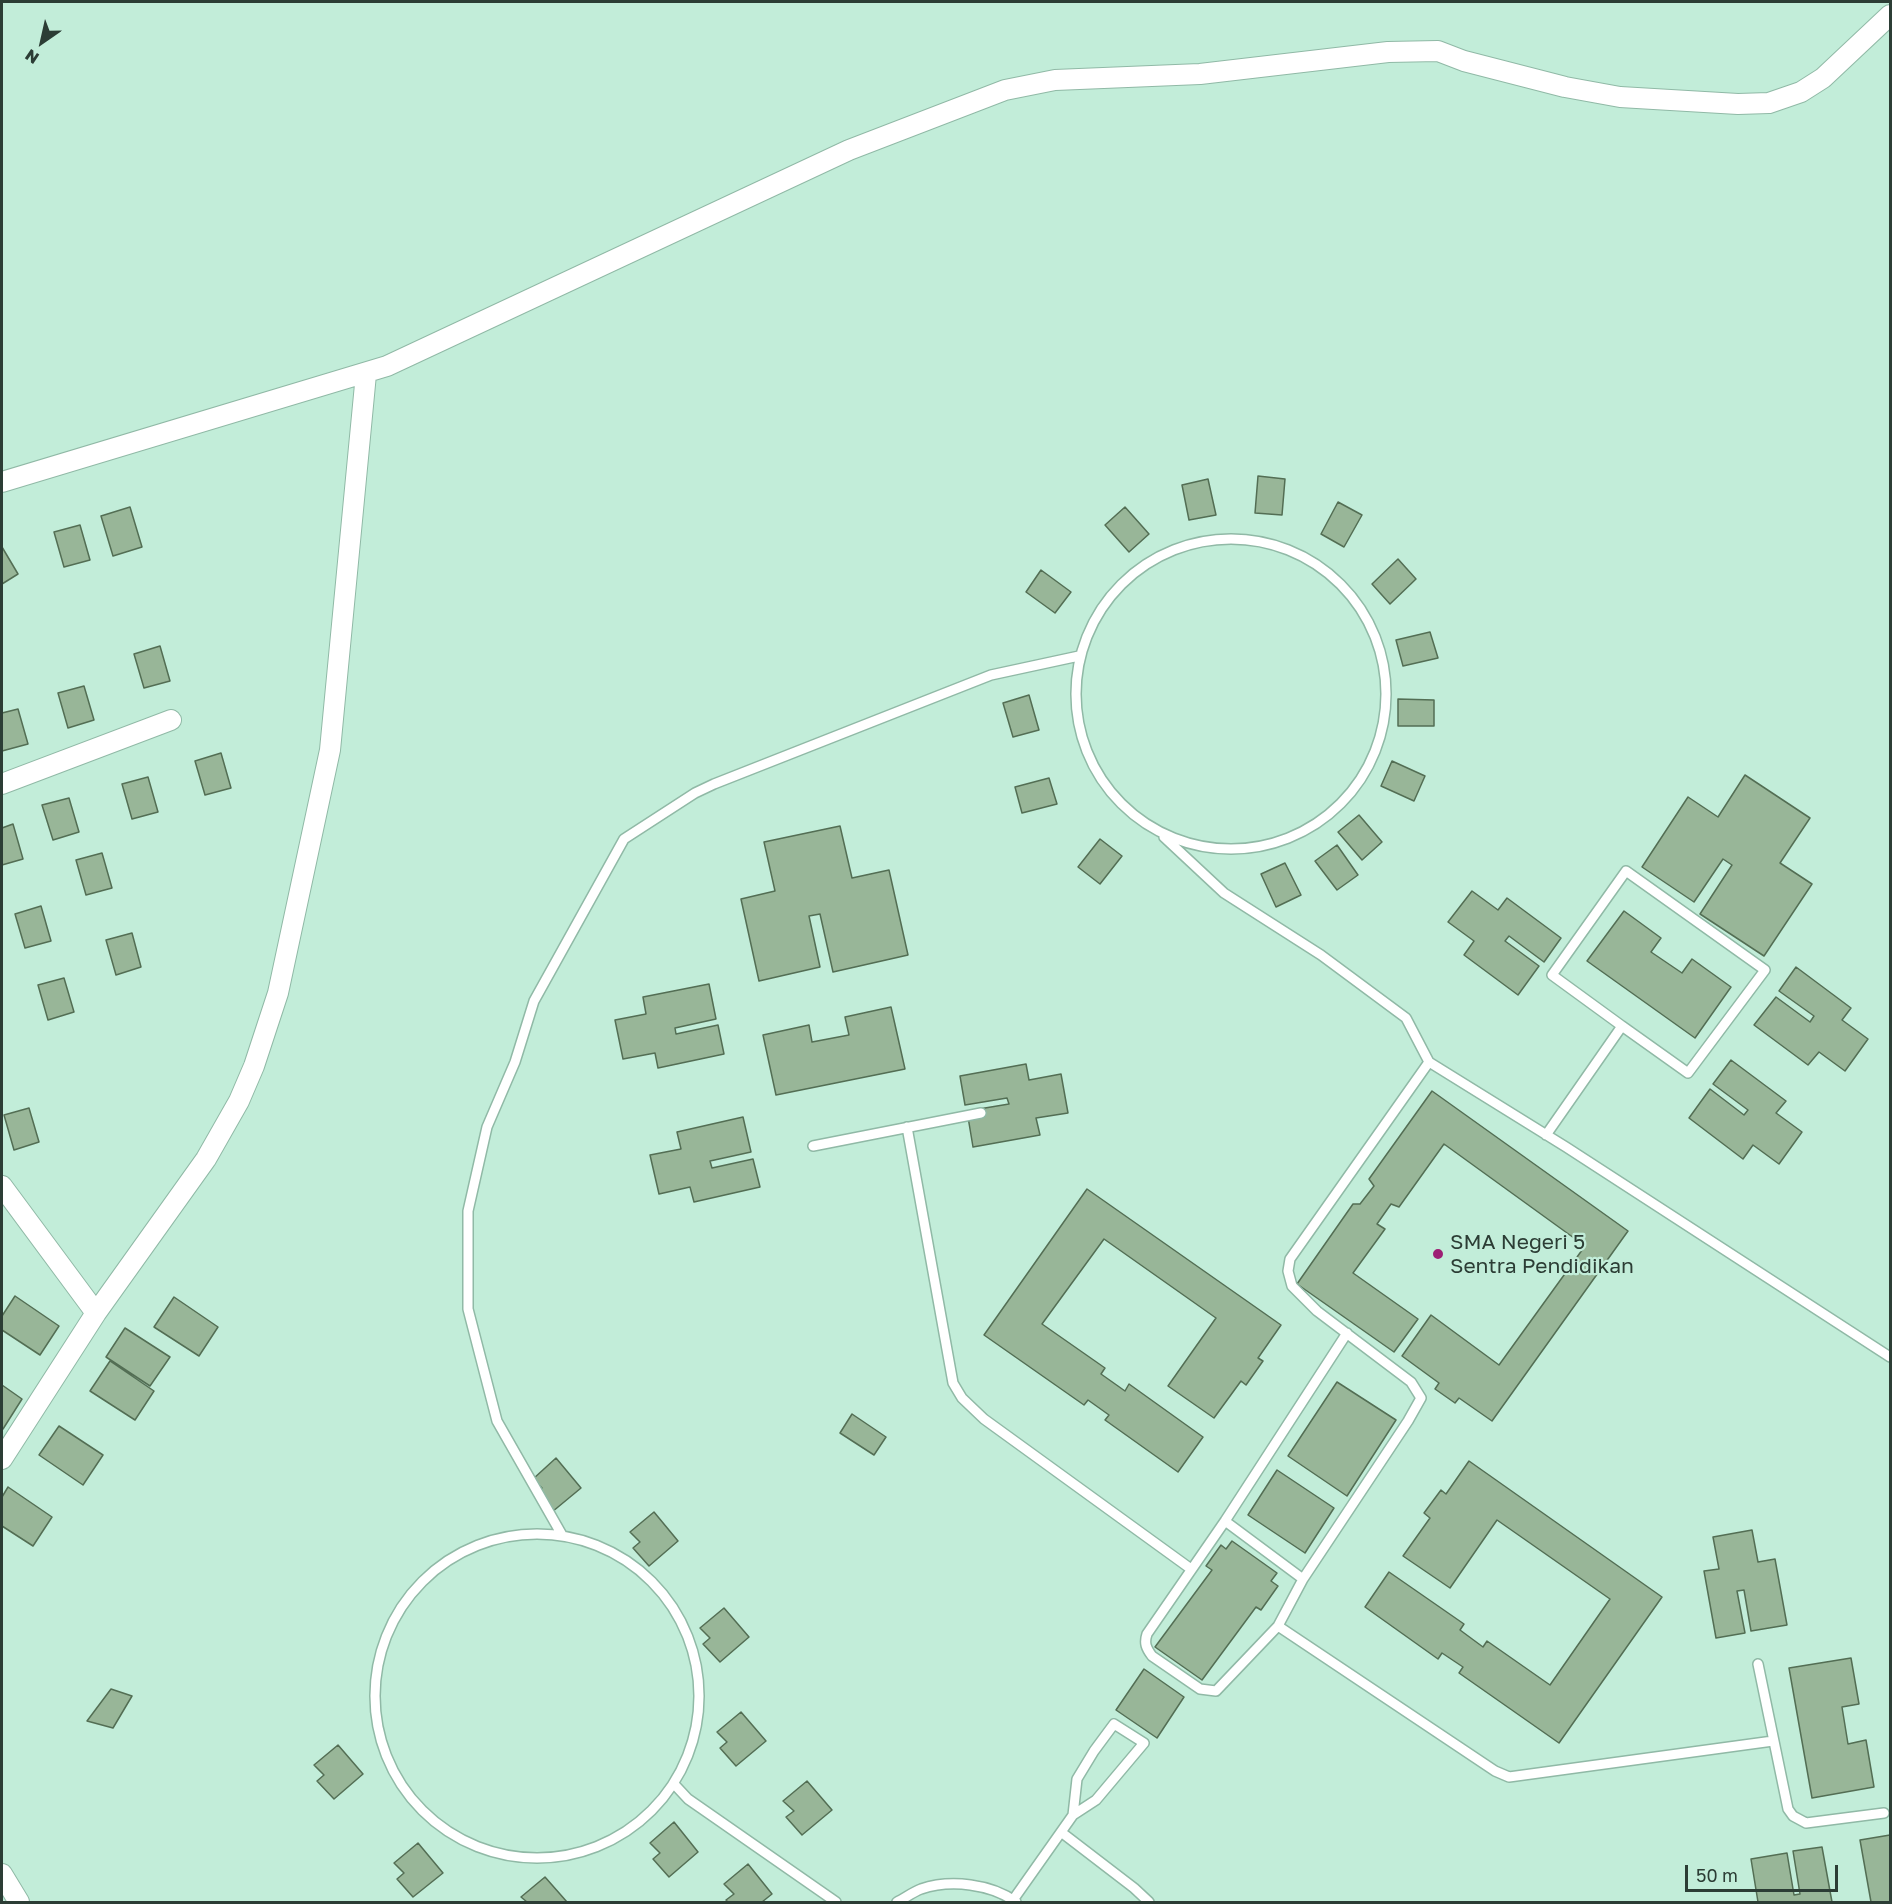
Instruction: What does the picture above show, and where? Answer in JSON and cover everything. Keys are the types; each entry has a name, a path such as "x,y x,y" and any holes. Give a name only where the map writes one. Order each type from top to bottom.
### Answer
{"street":[{"path":"2,482 387,366 849,150 1005,90 1030,83 1200,74 1388,52 1438,51 1464,61 1542,81 1620,97 1769,104 1801,92 1823,78 1890,15"},
{"path":"2,1459 96,1313 206,1159 224,1129 254,1066 278,993 330,750 366,374"},
{"path":"2,784 171,720"},
{"path":"2,1186 96,1313"},
{"path":"2,1874 19,1902"}],"lane":[{"path":"1161,834 1211,850 1263,848 1312,829 1352,795 1378,750 1388,700 1381,650 1359,605 1323,568 1278,545 1227,538 1178,547 1133,572 1099,609 1079,656 1075,708 1089,759 1118,802 1161,834 1224,893 1321,955 1406,1018 1428,1062 1546,1135 1890,1357"},
{"path":"562,1536 497,1421 468,1309 468,1211 487,1127 515,1062 534,1001 624,839 695,793 714,784 991,675 1079,656"},
{"path":"1626,871 1765,970 1688,1073 1622,1026 1552,975 1626,871"},
{"path":"1546,1135 1622,1026"},
{"path":"1347,1333 1225,1521 1147,1634 1146,1648 1152,1656 1200,1689 1216,1692 1278,1626 1303,1579 1421,1398 1412,1382 1347,1333 1317,1311 1292,1286 1288,1271 1290,1259 1428,1062"},
{"path":"813,1146 981,1113"},
{"path":"907,1127 953,1383 962,1398 984,1419 1191,1569"},
{"path":"1225,1521 1303,1579"},
{"path":"519,1533 572,1536 620,1556 660,1589 688,1634 700,1684 695,1736 674,1784 648,1815 615,1839 577,1854 537,1858 496,1853 458,1838 425,1814 399,1782 381,1745 374,1705 376,1665 393,1616 426,1575 469,1546 519,1533"},
{"path":"1278,1626 1495,1771 1509,1777 1773,1741"},
{"path":"1758,1664 1788,1809 1799,1821 1806,1823 1884,1814"},
{"path":"897,1902 922,1889 954,1883 985,1888 1014,1901 1072,1815 1077,1779 1114,1724 1144,1743 1096,1800 1072,1815"},
{"path":"674,1784 688,1799 836,1902"},
{"path":"1061,1832 1149,1902"}],"building":[{"path":"1258,476 1285,479 1282,515 1255,513"},
{"path":"1208,479 1216,515 1189,520 1182,485"},
{"path":"1338,502 1362,515 1344,547 1321,534"},
{"path":"130,507 142,547 113,556 101,516"},
{"path":"1125,507 1149,534 1129,552 1105,525"},
{"path":"80,525 90,560 64,567 54,532"},
{"path":"2,547 18,574 2,584"},
{"path":"1398,559 1416,579 1390,604 1372,584"},
{"path":"1041,570 1071,592 1055,613 1026,592"},
{"path":"1430,632 1438,658 1403,666 1396,640"},
{"path":"160,646 170,681 144,688 134,654"},
{"path":"84,686 94,720 68,728 58,693"},
{"path":"1029,695 1039,730 1013,737 1003,703"},
{"path":"1398,699 1434,700 1434,726 1398,726"},
{"path":"18,709 28,744 2,751 2,713"},
{"path":"221,753 231,788 205,795 195,761"},
{"path":"1392,761 1425,776 1414,801 1381,786"},
{"path":"1745,775 1810,818 1780,863 1812,884 1764,956 1700,914 1732,865 1723,859 1694,902 1642,867 1688,797 1718,817"},
{"path":"148,777 158,812 132,819 122,784"},
{"path":"1049,778 1057,804 1022,813 1015,787"},
{"path":"69,798 79,832 53,840 42,805"},
{"path":"1359,815 1382,842 1362,860 1338,832"},
{"path":"13,824 23,859 2,865 2,828"},
{"path":"840,826 852,878 889,870 908,955 833,972 820,914 809,916 820,967 759,981 741,899 775,891 764,842"},
{"path":"1100,839 1122,856 1100,884 1078,867"},
{"path":"1337,845 1358,875 1337,890 1315,861"},
{"path":"102,853 112,888 86,895 76,860"},
{"path":"1285,863 1301,895 1276,907 1261,874"},
{"path":"1472,891 1498,910 1507,898 1561,938 1544,962 1509,936 1505,941 1539,966 1518,995 1464,955 1474,941 1448,922"},
{"path":"41,906 51,941 25,948 15,914"},
{"path":"1624,911 1661,938 1651,952 1682,973 1692,959 1731,987 1695,1038 1587,961"},
{"path":"132,933 141,967 116,975 106,940"},
{"path":"1796,967 1851,1008 1842,1020 1868,1039 1845,1071 1819,1052 1808,1065 1754,1025 1776,997 1810,1022 1814,1016 1779,991"},
{"path":"64,978 74,1012 48,1020 38,985"},
{"path":"709,984 716,1019 675,1028 676,1034 718,1025 724,1054 658,1068 655,1053 623,1059 615,1020 646,1014 643,997"},
{"path":"891,1007 905,1069 776,1095 763,1035 809,1025 812,1042 849,1035 845,1017"},
{"path":"1731,1060 1786,1101 1776,1113 1802,1132 1779,1164 1753,1145 1743,1159 1689,1118 1710,1089 1744,1115 1748,1110 1713,1084"},
{"path":"1026,1064 1029,1080 1061,1074 1068,1113 1036,1118 1040,1135 973,1147 967,1111 1009,1104 1007,1098 965,1105 960,1076"},
{"path":"1432,1091 1628,1231 1492,1421 1459,1398 1455,1403 1435,1389 1439,1383 1402,1356 1431,1315 1499,1365 1585,1246 1444,1144 1399,1207 1391,1204 1377,1224 1385,1229 1353,1273 1418,1319 1394,1352 1297,1284 1353,1204 1360,1204 1374,1186 1369,1179"},
{"path":"29,1108 39,1142 14,1150 4,1115"},
{"path":"743,1117 751,1152 710,1161 712,1168 753,1159 760,1187 694,1202 690,1187 659,1194 650,1155 681,1149 677,1132"},
{"path":"1087,1189 1281,1325 1258,1358 1263,1361 1246,1385 1241,1381 1214,1418 1168,1386 1216,1318 1104,1239 1042,1324 1105,1368 1101,1374 1125,1391 1129,1384 1203,1437 1178,1472 1105,1420 1109,1415 1088,1400 1084,1405 984,1335"},
{"path":"15,1296 59,1326 40,1355 2,1330 2,1316"},
{"path":"174,1297 218,1327 199,1356 154,1327"},
{"path":"125,1328 170,1357 150,1386 106,1357"},
{"path":"110,1361 154,1391 135,1420 90,1391"},
{"path":"1337,1382 1396,1420 1347,1496 1288,1456"},
{"path":"2,1385 22,1399 3,1429 2,1428"},
{"path":"852,1414 886,1437 874,1455 840,1433"},
{"path":"59,1426 103,1455 83,1485 39,1455"},
{"path":"556,1458 581,1488 552,1512 535,1495 542,1488 533,1479"},
{"path":"1469,1461 1662,1597 1559,1743 1459,1673 1463,1667 1442,1653 1438,1659 1365,1607 1389,1572 1464,1624 1460,1630 1483,1647 1487,1641 1550,1685 1610,1599 1497,1520 1450,1588 1403,1556 1430,1518 1424,1513 1441,1490 1446,1494"},
{"path":"1277,1470 1334,1508 1305,1553 1248,1515"},
{"path":"8,1487 52,1517 33,1546 2,1526 2,1497"},
{"path":"654,1512 678,1541 649,1566 633,1548 640,1542 630,1532"},
{"path":"1752,1530 1758,1562 1775,1559 1787,1625 1751,1631 1744,1590 1737,1591 1745,1633 1716,1638 1704,1571 1719,1569 1713,1537"},
{"path":"1232,1541 1277,1573 1271,1581 1278,1586 1261,1610 1256,1607 1202,1680 1155,1647 1212,1570 1206,1566 1221,1545 1226,1549"},
{"path":"724,1608 749,1637 720,1662 703,1644 710,1638 700,1628"},
{"path":"1851,1658 1859,1704 1842,1707 1848,1744 1866,1740 1874,1787 1812,1798 1789,1668"},
{"path":"1144,1669 1184,1697 1157,1738 1116,1710"},
{"path":"111,1689 132,1696 113,1728 87,1721"},
{"path":"741,1712 766,1741 736,1766 720,1748 727,1742 717,1732"},
{"path":"338,1745 363,1774 334,1799 317,1781 324,1775 314,1765"},
{"path":"807,1781 832,1810 802,1835 786,1817 794,1811 783,1801"},
{"path":"674,1822 698,1852 669,1877 653,1859 660,1853 650,1843"},
{"path":"1890,1835 1890,1902 1871,1902 1860,1840"},
{"path":"418,1843 443,1873 413,1897 397,1879 404,1873 394,1863"},
{"path":"1822,1847 1832,1902 1758,1902 1751,1859 1787,1853 1794,1895 1800,1894 1793,1851"},
{"path":"748,1864 772,1894 762,1902 728,1902 726,1900 734,1894 724,1884"},
{"path":"545,1877 567,1902 527,1902 521,1897"}],"place":[{"name":"SMA Negeri 5 Sentra Pendidikan","path":"1438,1254"}]}
